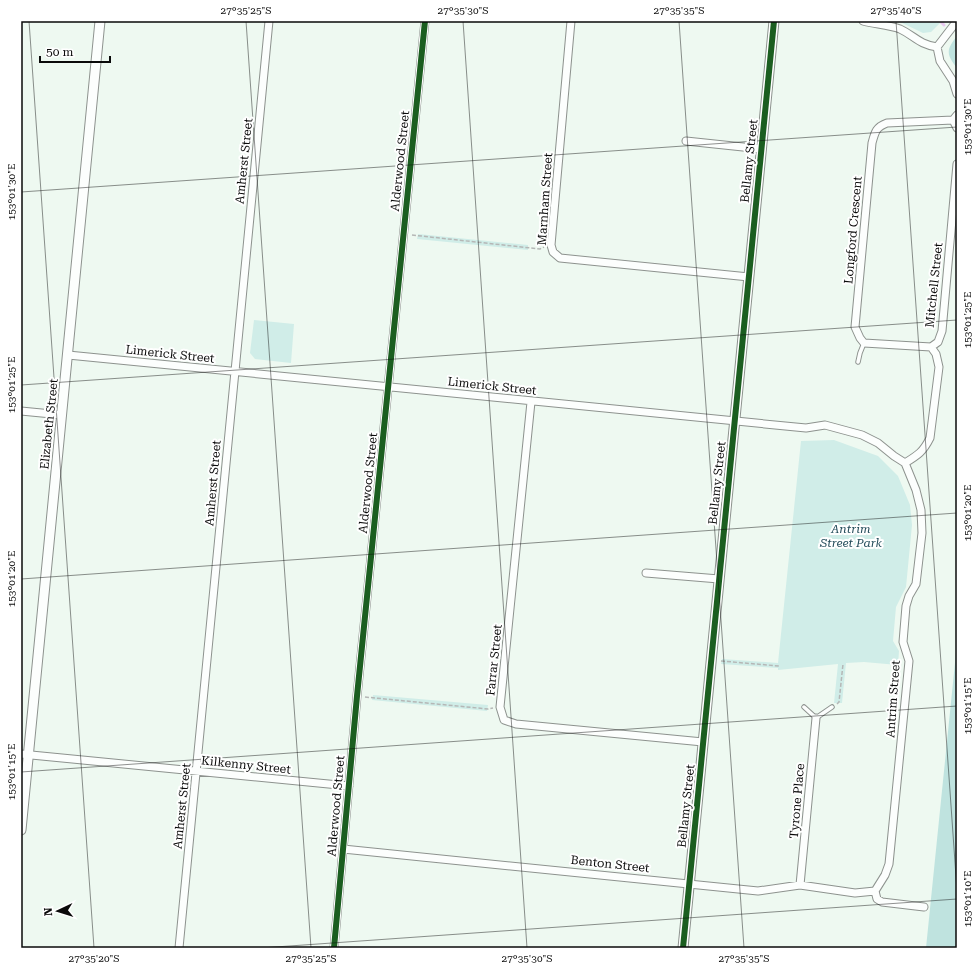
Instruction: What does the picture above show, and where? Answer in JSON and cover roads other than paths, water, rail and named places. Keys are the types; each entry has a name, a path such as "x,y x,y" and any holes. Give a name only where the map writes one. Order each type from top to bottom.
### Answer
{"street":[{"name":"Elizabeth Street","path":"21,830 25,754 62,415 100,21"},
{"name":"Amherst Street","path":"179,948 269,21"},
{"name":"Alderwood Street","path":"334,948 425,21"},
{"name":"Marnham Street","path":"570,21 551,245 553,252 560,258 748,277"},
{"name":"Bellamy Street","path":"683,948 774,21"},
{"path":"863,21 900,29 915,40 937,47"},
{"path":"957,21 937,47 940,61 953,81 957,94"},
{"path":"955,118 957,128"},
{"name":"Longford Crescent","path":"864,343 855,327 872,143 875,133 880,126 888,123 955,118"},
{"path":"686,141 762,149"},
{"name":"Mitchell Street","path":"931,347 938,342 942,331 957,164"},
{"path":"864,343 931,347 936,354 938,367 930,438 926,447 920,454 905,463"},
{"name":"Limerick Street","path":"68,355 806,428 825,425 862,434 878,443 905,463"},
{"name":"Farrar Street","path":"531,402 500,707 504,720 516,724 703,742"},
{"path":"21,411 62,415"},
{"name":"Antrim Street","path":"875,891 885,875 889,864 909,661 903,642 906,606 909,596 916,584 922,533 921,510 916,490 905,463"},
{"path":"646,573 719,579"},
{"name":"Tyrone Place","path":"800,885 816,718"},
{"name":"Kilkenny Street","path":"25,754 349,786"},
{"name":"Benton Street","path":"344,849 758,890 800,885 855,893 875,891"},
{"path":"875,891 877,899 882,902 924,907"}],"lane":[{"path":"858,362 864,343"},
{"path":"804,707 816,718 832,707"}],"waterway":[{"path":"940,21 944,25"}],"park label":[{"name":"Antrim Street Park","path":"851,536"}]}
